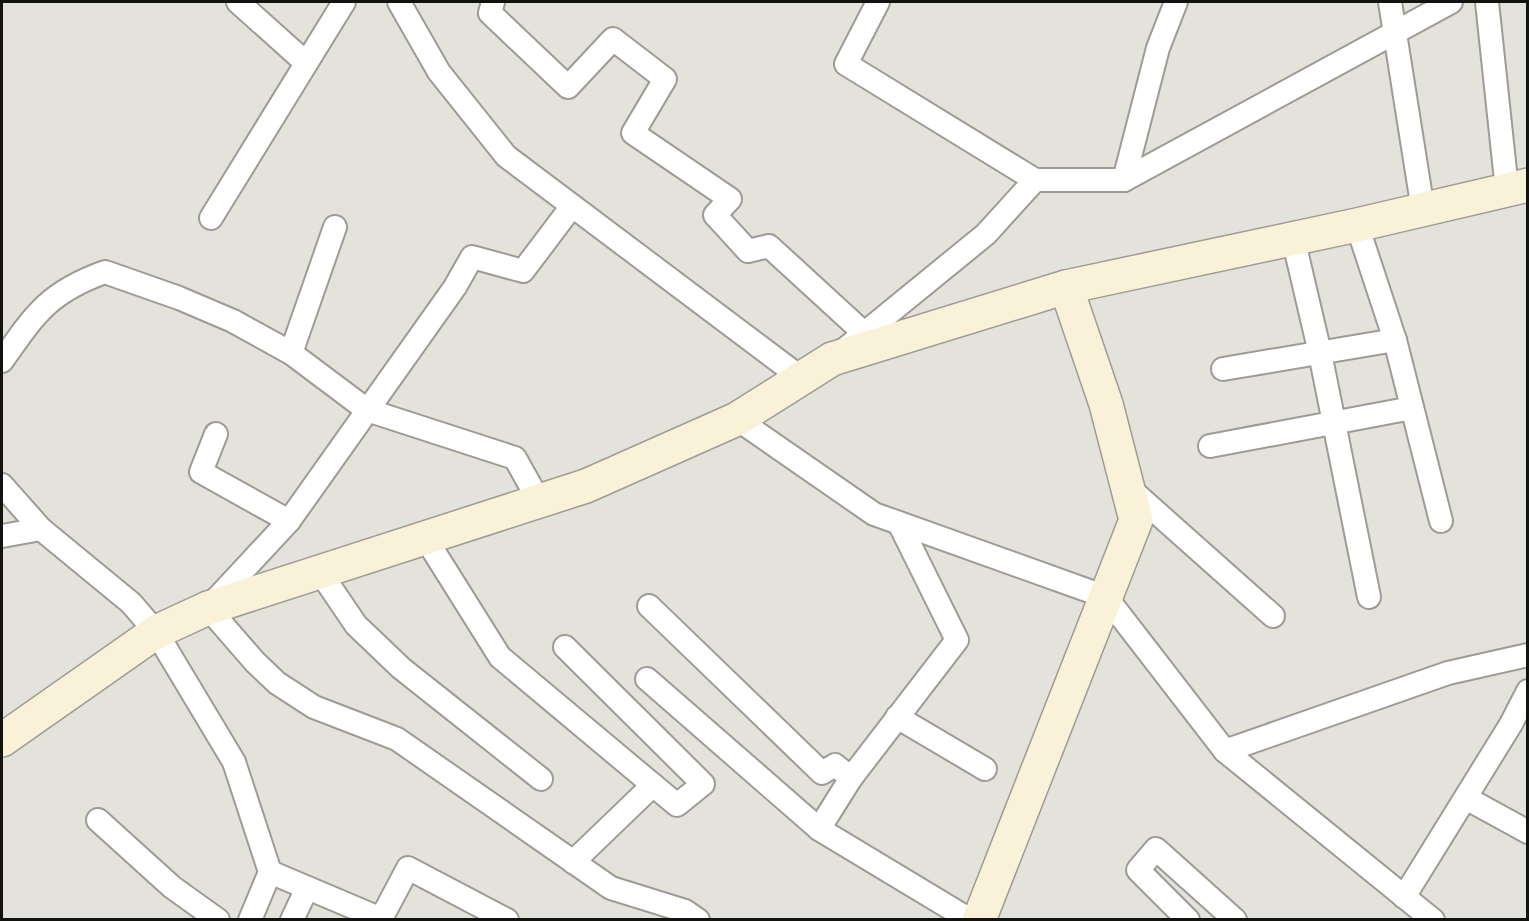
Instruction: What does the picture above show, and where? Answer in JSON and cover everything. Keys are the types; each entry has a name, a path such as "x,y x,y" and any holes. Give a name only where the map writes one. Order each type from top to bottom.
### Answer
{"street":[{"path":"238,2 305,62"},
{"path":"211,218 344,2"},
{"path":"399,2 439,72 506,156 800,377"},
{"path":"493,2 490,13 568,87 613,39 665,79 633,133 730,199 715,215 748,251 769,246 865,334"},
{"path":"878,2 846,64 1035,180 1125,180 1451,2"},
{"path":"1125,180 1158,48 1176,2"},
{"path":"1390,2 1423,210"},
{"path":"832,359 1066,287 1357,225 1517,188 1487,2"},
{"path":"2,741 156,632 208,608 586,486 737,418 832,359 865,334 987,234 1035,180"},
{"path":"208,608 290,521 455,287 472,257 523,271 572,206"},
{"path":"1357,225 1395,340 1441,521"},
{"path":"291,353 335,227"},
{"path":"1293,238 1320,353 1369,597"},
{"path":"2,361 36,313 74,283 105,272 179,298 233,321 291,353 367,410 515,458 539,501"},
{"path":"979,920 1136,520 1106,404 1066,287"},
{"path":"1223,369 1395,340"},
{"path":"1210,446 1413,408"},
{"path":"737,418 874,514 1106,597 1226,751 1433,920"},
{"path":"216,434 201,472 290,521"},
{"path":"2,485 41,529 131,603 156,632 234,762 270,872 250,920"},
{"path":"1128,487 1273,616"},
{"path":"819,829 851,778 957,640 899,523"},
{"path":"2,536 41,529"},
{"path":"426,539 500,657 677,805 703,784 565,646"},
{"path":"321,572 356,625 401,668 542,779"},
{"path":"649,606 822,773 835,765 851,778"},
{"path":"208,608 255,662 277,682 314,706 397,740 611,888 685,912 698,920"},
{"path":"1226,751 1448,674 1527,655"},
{"path":"647,679 819,829 970,920"},
{"path":"1404,897 1512,724 1527,692"},
{"path":"897,717 985,769"},
{"path":"573,862 653,784"},
{"path":"1466,798 1527,832"},
{"path":"98,820 172,887 218,920"},
{"path":"1188,920 1138,870 1156,849 1235,920"},
{"path":"270,872 381,919 408,868 507,920"},
{"path":"291,920 307,888"}]}
